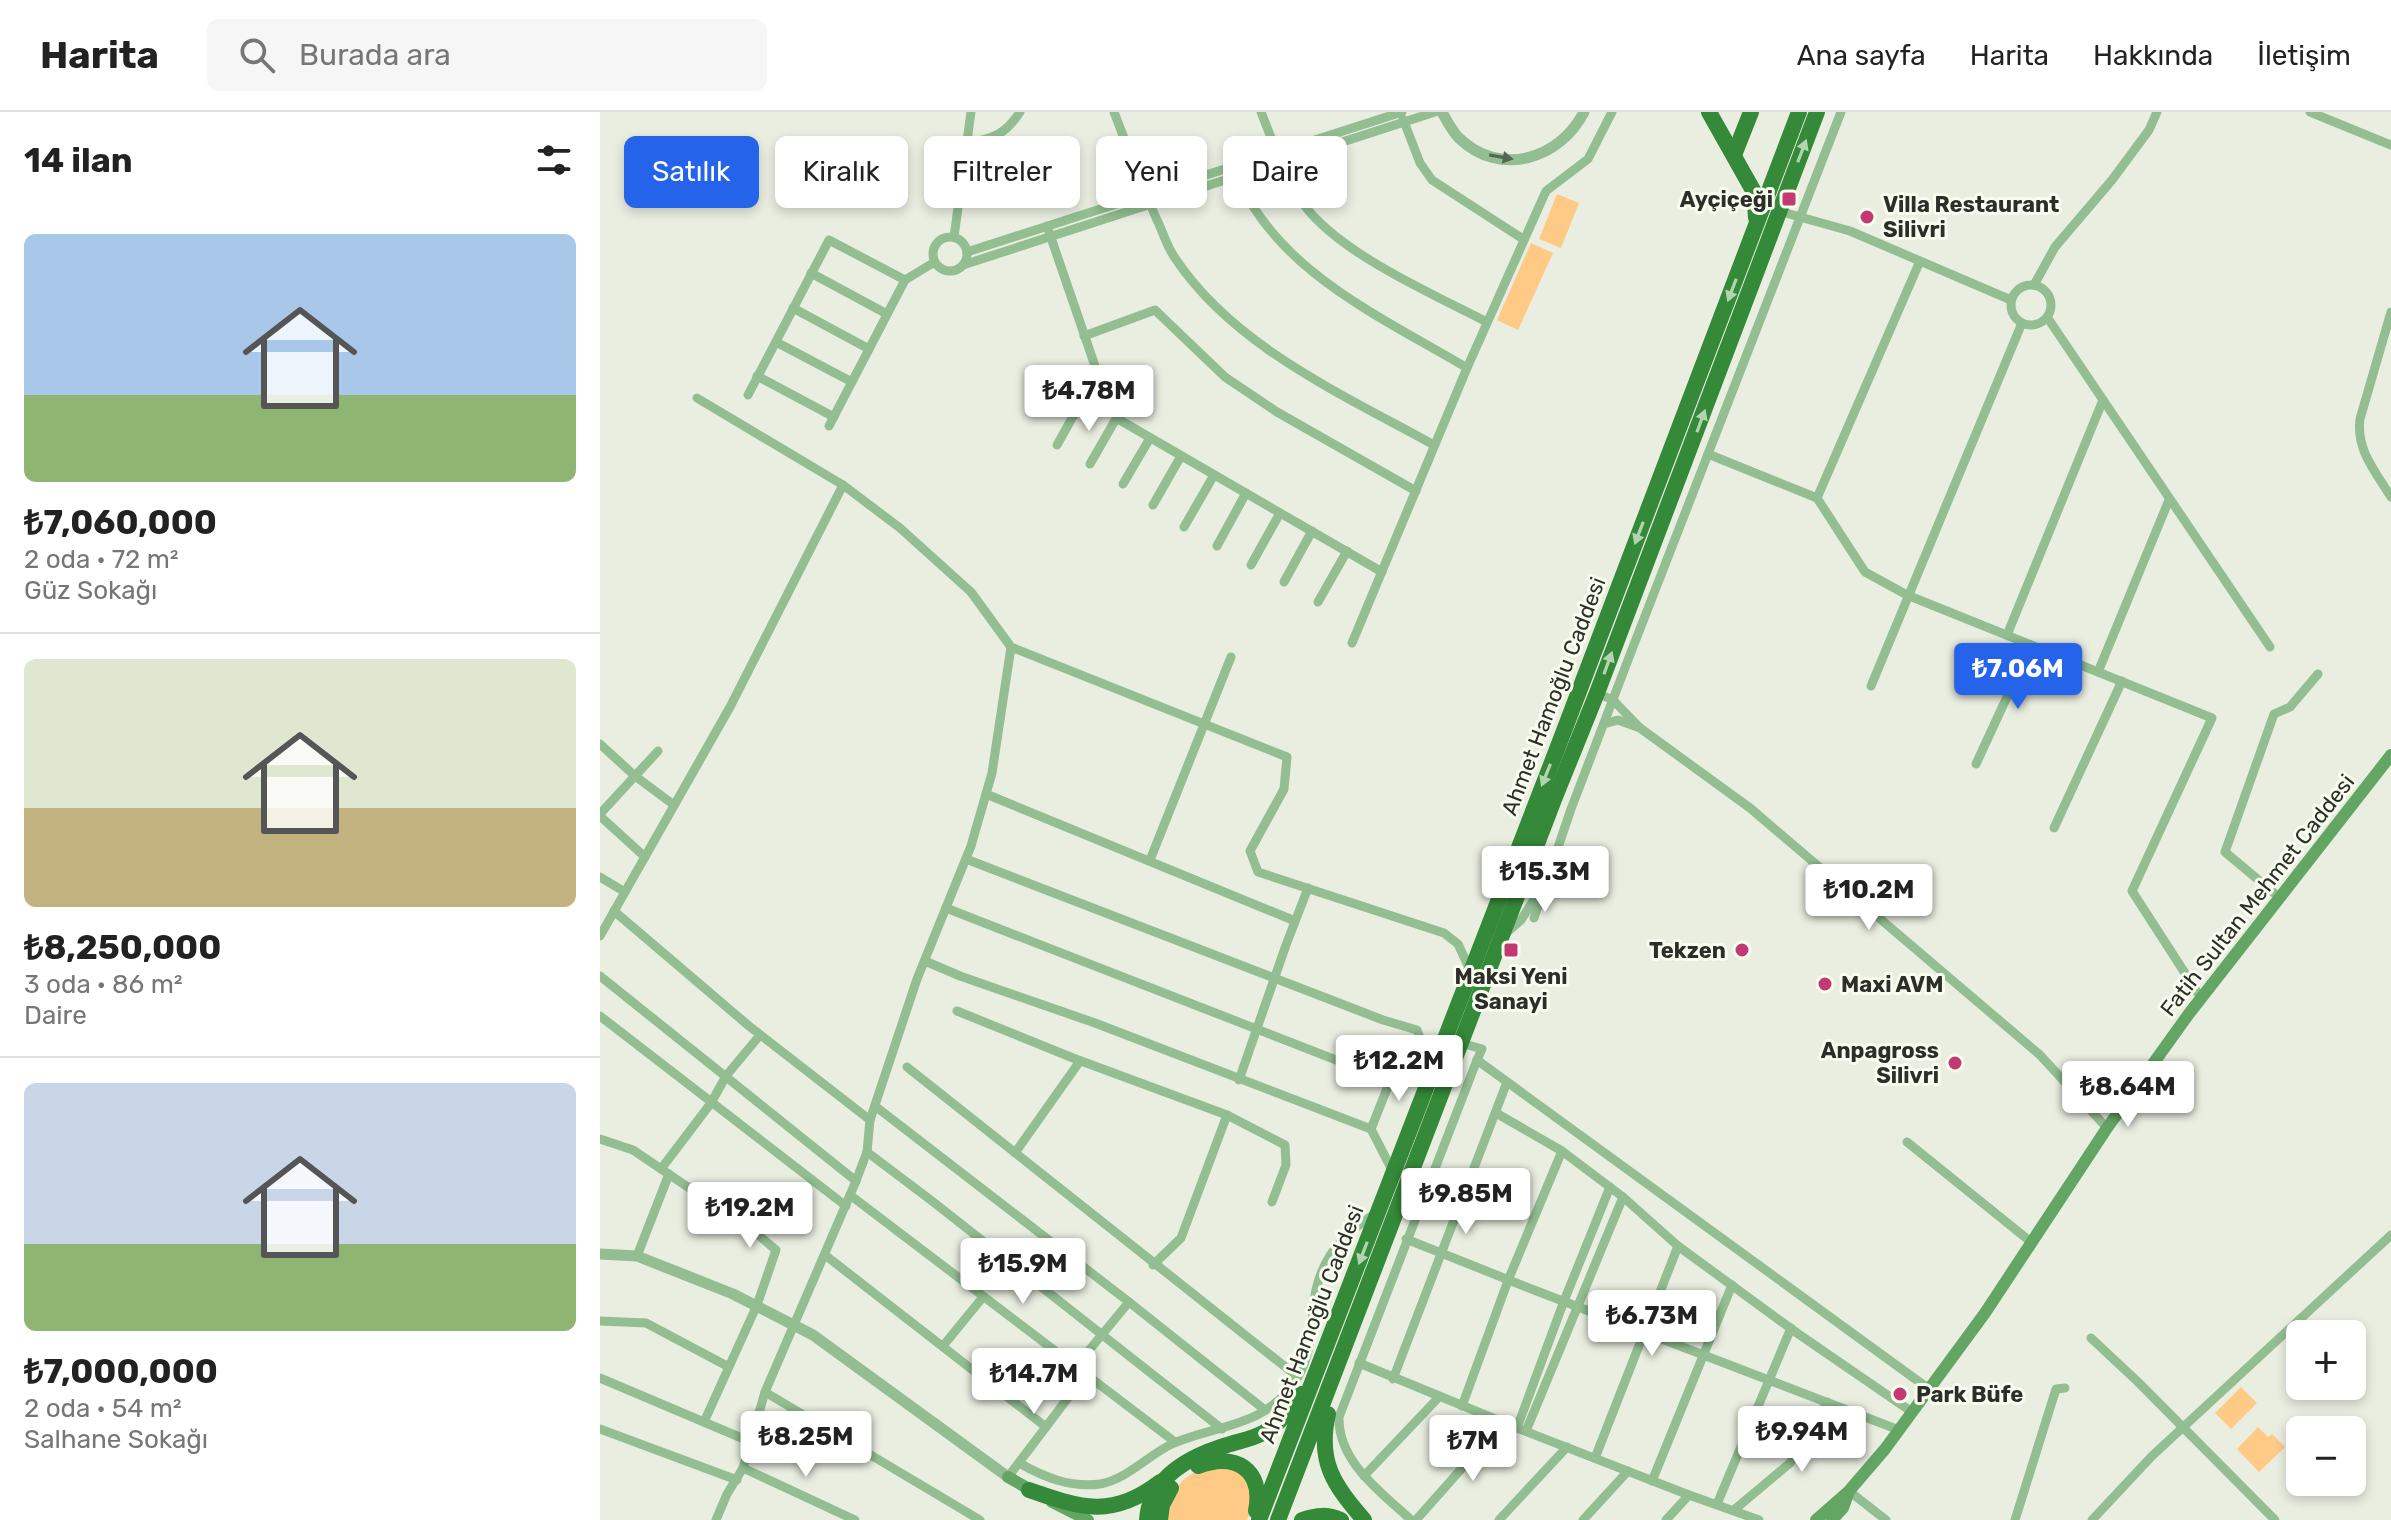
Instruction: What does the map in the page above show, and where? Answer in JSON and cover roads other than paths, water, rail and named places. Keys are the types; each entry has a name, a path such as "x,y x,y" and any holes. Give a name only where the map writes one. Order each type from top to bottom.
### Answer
{"highway":[{"path":"1709,112 1754,192 1757,212 1751,240"},
{"path":"1734,155 1751,112"},
{"name":"Ahmet Hamoğlu Caddesi","path":"1256,1520 1379,1211 1438,1049 1799,112"},
{"name":"Ahmet Hamoğlu Caddesi","path":"1278,1520 1817,112"},
{"path":"1029,1490 1081,1506 1105,1508 1136,1498 1199,1455 1252,1438 1274,1426 1294,1406 1329,1340"},
{"path":"1341,1359 1324,1430 1324,1454 1333,1479 1364,1520"},
{"path":"1160,1520 1166,1494 1180,1477 1198,1466 1225,1461 1235,1462 1256,1481 1256,1520"},
{"path":"1147,1520 1151,1502 1167,1476"},
{"path":"1302,1520 1319,1515 1341,1520"}],"main road":[{"name":"Fatih Sultan Mehmet Caddesi","path":"1816,1520 1849,1491 1899,1430 1985,1313 2107,1128 2201,998 2391,755"},
{"path":"1008,1477 1086,1519"},
{"name":"Fatih Sultan Mehmet Caddesi","path":"1832,1520 1843,1508 1849,1491"}],"street":[{"path":"967,136 971,112"},
{"path":"996,136 1007,130 1020,112"},
{"path":"1114,112 1123,136"},
{"path":"1261,112 1271,136"},
{"path":"1340,136 1402,115 1435,112"},
{"path":"1442,112 1460,139 1476,150 1514,160 1552,149 1576,128 1584,112"},
{"path":"1352,643 1467,368 1546,191 1588,159 1612,112"},
{"path":"1534,918 1633,647 1841,112"},
{"path":"2034,285 2055,247 2112,180 2149,130 2157,112"},
{"path":"2310,112 2391,145"},
{"path":"1402,115 1420,163 1432,180 1523,239"},
{"path":"954,237 958,208"},
{"path":"967,252 1120,208"},
{"path":"1152,208 1173,256 1201,293 1247,334 1285,361 1434,445"},
{"path":"1254,208 1279,241 1309,270 1467,368"},
{"path":"1308,208 1333,234 1383,268 1487,322"},
{"path":"1779,211 1850,231 2011,300"},
{"path":"963,265 967,252 962,242 954,237 947,237 932,250 933,263 944,271 956,270 1048,231"},
{"path":"1048,231 1107,401 1117,417 1382,572"},
{"path":"748,395 829,240 905,280"},
{"path":"1817,498 1920,261"},
{"path":"757,376 832,421 905,280 933,263"},
{"path":"811,273 887,314"},
{"path":"2034,285 2050,297 2047,317 2035,324 2022,323 2012,313 2011,300 2022,286 2034,285"},
{"path":"793,308 869,349"},
{"path":"1084,336 1155,310 1225,377 1277,412 1416,491"},
{"path":"2391,312 2360,419 2358,436 2391,497"},
{"path":"2047,317 2270,647"},
{"path":"1871,686 2022,323"},
{"path":"776,342 852,382"},
{"path":"1057,445 1085,395 1102,385"},
{"path":"697,398 843,485 900,528 971,592 1011,647 1287,757 1284,789 1250,851 1258,872 1444,933 1458,944 1470,970"},
{"path":"2007,635 2103,400"},
{"path":"1090,464 1117,417"},
{"path":"1123,484 1150,438"},
{"path":"1708,454 1817,498 1865,572 1907,595 2212,718 2132,891 2201,998"},
{"path":"1153,505 1181,456"},
{"path":"1184,527 1214,475"},
{"path":"600,936 730,707 843,485"},
{"path":"1217,546 1246,493"},
{"path":"2098,672 2169,500"},
{"path":"1251,565 1280,513"},
{"path":"1284,582 1312,531"},
{"path":"1318,602 1347,551"},
{"path":"1631,601 1633,647"},
{"path":"1976,764 2031,645"},
{"path":"716,1520 743,1468 765,1392 867,1152 870,1120 925,961 966,859 992,773 1011,647"},
{"path":"1150,860 1231,657"},
{"path":"2280,898 2225,852 2274,714 2290,707 2318,674"},
{"path":"2054,828 2122,681"},
{"path":"1597,693 1613,700 1640,728 1750,808 2040,1055 2107,1128"},
{"path":"1604,724 1618,720 1640,728"},
{"path":"600,744 635,776 674,805"},
{"path":"645,857 600,815 658,751"},
{"path":"986,794 1295,921"},
{"path":"966,859 1383,1020 1417,1030 1422,1043 1438,1049"},
{"path":"1501,939 1521,920 1552,863"},
{"path":"600,877 625,892"},
{"path":"1239,1080 1308,888"},
{"path":"946,908 1390,1081"},
{"path":"614,911 760,1035 870,1120"},
{"path":"925,961 1371,1129 1393,1172"},
{"path":"600,976 856,1181"},
{"path":"957,1011 1080,1061 1227,1115 1285,1145 1286,1165 1272,1202"},
{"path":"600,1016 846,1206"},
{"path":"637,1256 665,1171 726,1076 760,1035"},
{"path":"1461,1043 1482,1049 1359,1363 1339,1417 1339,1427 1343,1442 1364,1476 1413,1520 1503,1422"},
{"path":"1371,1129 1390,1081 1438,1049"},
{"path":"1477,1060 1929,1389"},
{"path":"1015,1153 1080,1061"},
{"path":"907,1067 1298,1377"},
{"path":"1393,1379 1507,1082"},
{"path":"875,1106 1265,1410"},
{"path":"1496,1113 1562,1151 1623,1197 1678,1246 1912,1412"},
{"path":"1153,1265 1181,1238 1227,1115"},
{"path":"600,1139 633,1150 756,1233 776,1250 757,1305 704,1422"},
{"path":"1907,1142 2031,1242"},
{"path":"1462,1406 1509,1278 1562,1151"},
{"path":"867,1152 1222,1429"},
{"path":"1521,1430 1564,1301 1610,1187"},
{"path":"850,1195 1175,1442"},
{"path":"1521,1430 1623,1197"},
{"path":"1019,1463 1061,1482 1101,1483 1128,1472 1175,1442 1222,1429 1265,1410 1298,1377 1309,1348 1314,1295 1330,1254 1348,1232 1379,1211"},
{"path":"2092,1520 2152,1456 2391,1235"},
{"path":"1406,1239 1899,1430"},
{"path":"1595,1458 1678,1246"},
{"path":"600,1254 637,1256 757,1305 794,1325 824,1343 1008,1477 1086,1374"},
{"path":"825,1255 1046,1427"},
{"path":"1652,1481 1732,1285"},
{"path":"943,1346 983,1297"},
{"path":"1076,1366 1129,1302"},
{"path":"600,1321 646,1323 729,1367"},
{"path":"1717,1504 1791,1328"},
{"path":"2091,1338 2275,1520"},
{"path":"1359,1363 1521,1430 1756,1520"},
{"path":"600,1378 751,1442"},
{"path":"2015,1520 2056,1389 2065,1388"},
{"path":"765,1392 980,1520"},
{"path":"1364,1476 1439,1397"},
{"path":"1734,1510 1790,1463 1827,1402"},
{"path":"600,1429 737,1480"},
{"path":"1499,1520 1567,1447"},
{"path":"743,1468 855,1520"},
{"path":"1583,1520 1628,1471"},
{"path":"1849,1491 1886,1520"},
{"path":"1666,1520 1689,1495"},
{"path":"957,1520 963,1509"}],"place":[{"name":"Ayçiçeği","path":"1789,199"},
{"name":"Villa Restaurant Silivri","path":"1867,217"},
{"name":"Maksi Yeni Sanayi","path":"1511,950"},
{"name":"Tekzen","path":"1742,950"},
{"name":"Maxi AVM","path":"1825,984"},
{"name":"Anpagross Silivri","path":"1955,1063"},
{"name":"Park Büfe","path":"1900,1394"}]}
